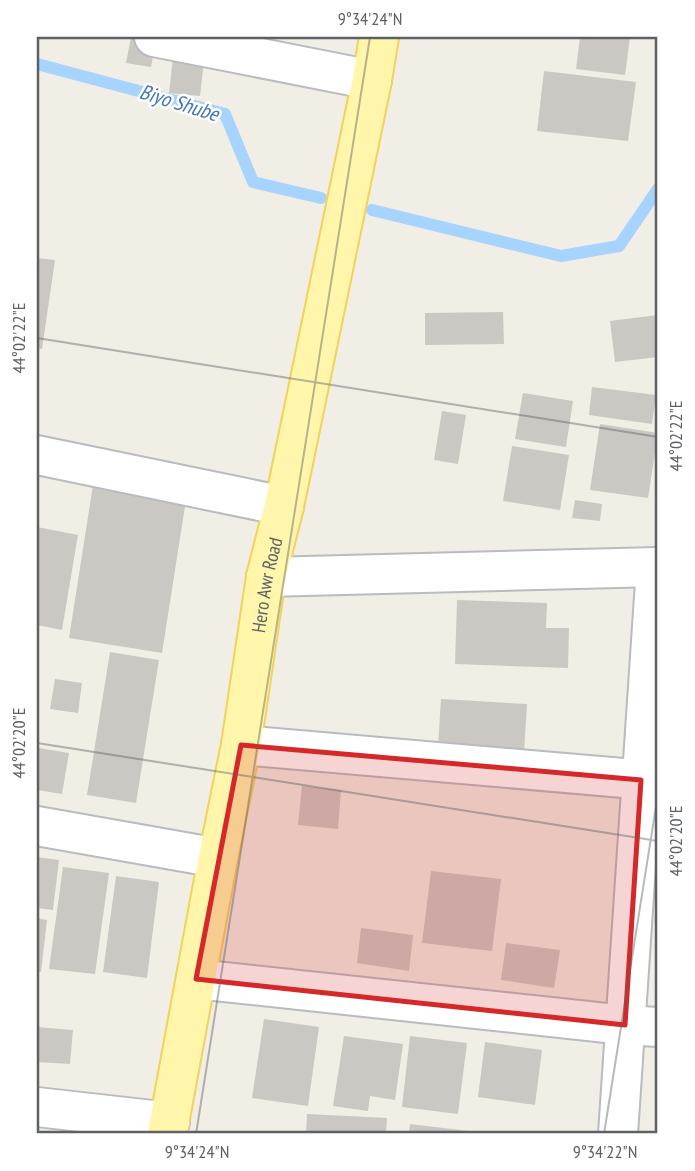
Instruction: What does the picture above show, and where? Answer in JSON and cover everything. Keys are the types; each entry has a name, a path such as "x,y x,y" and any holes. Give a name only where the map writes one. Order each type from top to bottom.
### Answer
{"main road":[{"name":"Hero Awr Road","path":"169,1128 241,746 266,577 284,506 379,37"}],"street":[{"path":"154,37 372,80"},
{"path":"37,455 284,506"},
{"path":"266,577 657,567 642,1026 618,1134"},
{"path":"241,746 650,781"},
{"path":"37,825 218,858"},
{"path":"196,979 642,1026"},
{"path":"37,1107 169,1128"}],"highlighted area":[{"path":"241,745 641,780 625,1025 196,979"}],"building":[{"path":"131,37 156,40 151,67 126,63"},
{"path":"580,37 630,37 625,75 576,69"},
{"path":"173,58 204,60 200,96 169,93"},
{"path":"544,71 636,82 628,141 537,131"},
{"path":"37,258 55,260 42,349 37,348"},
{"path":"503,312 504,344 425,345 425,313"},
{"path":"658,315 658,357 615,362 610,321"},
{"path":"592,387 656,395 652,424 589,415"},
{"path":"523,393 573,401 566,447 515,439"},
{"path":"442,411 466,415 458,464 434,460"},
{"path":"600,424 658,433 648,498 590,490"},
{"path":"512,446 569,455 560,510 503,501"},
{"path":"93,485 186,500 162,653 69,638"},
{"path":"575,500 602,504 600,521 572,518"},
{"path":"37,527 78,535 62,630 37,625"},
{"path":"457,600 547,603 546,628 569,628 568,668 455,664"},
{"path":"110,652 159,660 136,803 87,795"},
{"path":"55,679 82,683 78,713 50,709"},
{"path":"441,699 527,704 524,752 438,747"},
{"path":"39,748 69,753 62,794 37,790"},
{"path":"302,786 341,790 338,829 298,825"},
{"path":"37,857 59,860 53,910 37,908"},
{"path":"63,867 109,873 95,974 49,969"},
{"path":"431,871 501,879 492,951 422,943"},
{"path":"116,876 159,882 147,978 103,972"},
{"path":"37,918 47,920 41,972 37,971"},
{"path":"361,928 413,935 409,971 357,963"},
{"path":"506,943 560,950 554,988 501,980"},
{"path":"264,1019 319,1027 308,1106 252,1098"},
{"path":"37,1027 73,1030 70,1064 37,1062"},
{"path":"344,1036 403,1044 395,1100 370,1096 368,1111 333,1106"},
{"path":"410,1036 467,1043 458,1114 402,1107"},
{"path":"485,1042 542,1050 535,1105 478,1097"},
{"path":"307,1114 387,1118 386,1134 306,1134"},
{"path":"410,1124 485,1133 485,1134 409,1134"}],"waterway":[{"name":"Biyo Shube","path":"37,64 225,114 253,182 321,198"},
{"name":"Biyo Shube","path":"372,210 561,256 619,246 658,189"}]}
